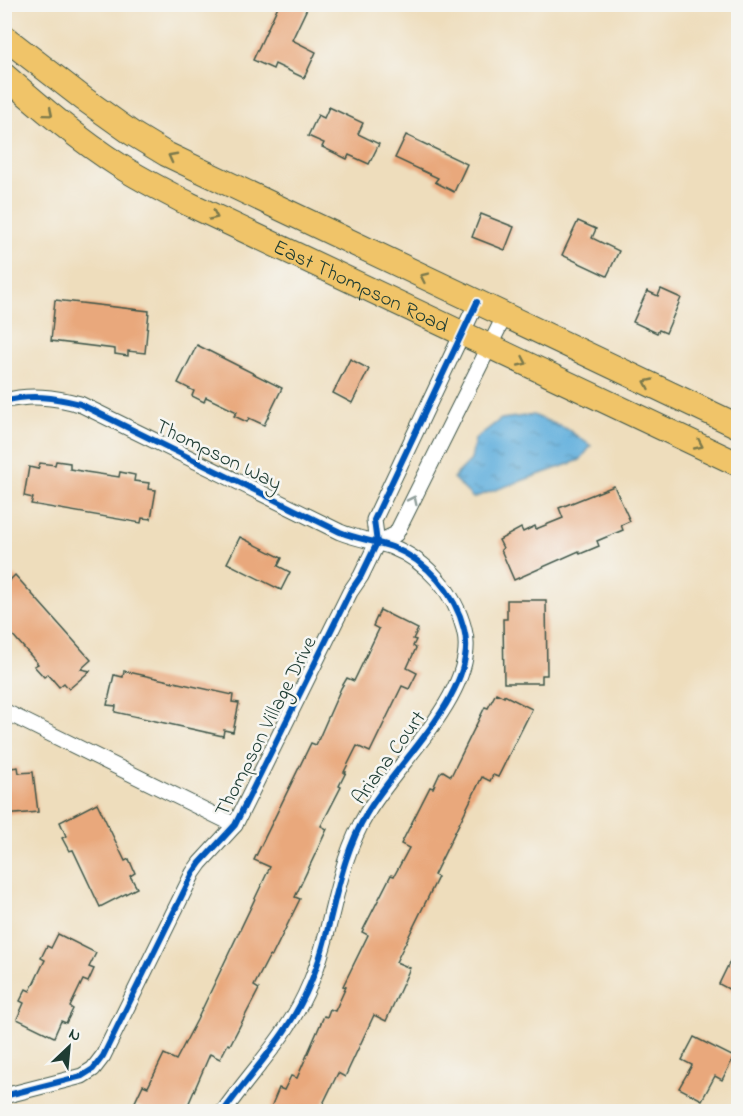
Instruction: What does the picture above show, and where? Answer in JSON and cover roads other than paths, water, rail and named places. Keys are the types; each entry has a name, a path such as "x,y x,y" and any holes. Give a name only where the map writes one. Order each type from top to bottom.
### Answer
{"main road":[{"name":"East Thompson Road","path":"4,37 84,99 166,154 738,426"},
{"name":"East Thompson Road","path":"4,75 51,116 122,168 189,204 738,464"}],"street":[{"name":"Thompson Village Drive","path":"4,1096 82,1076 93,1069 104,1056 193,873 236,825 350,592 361,576 377,543 374,520 477,302"},
{"name":"Thompson Village Drive","path":"377,543 396,534 505,315"},
{"name":"Thompson Way","path":"4,401 32,396 60,398 80,404 340,532 358,540 377,543"},
{"name":"Ariana Court","path":"223,1112 275,1047 300,1006 321,955 339,880 355,835 386,784 432,727 456,685 462,669 465,653 464,629 457,606 449,593 434,576 406,555 390,546 377,543"},
{"path":"4,711 236,825"}],"water":[{"path":"533,415 567,429 591,446 580,460 473,498 453,478 471,460 475,439 501,419"}]}
